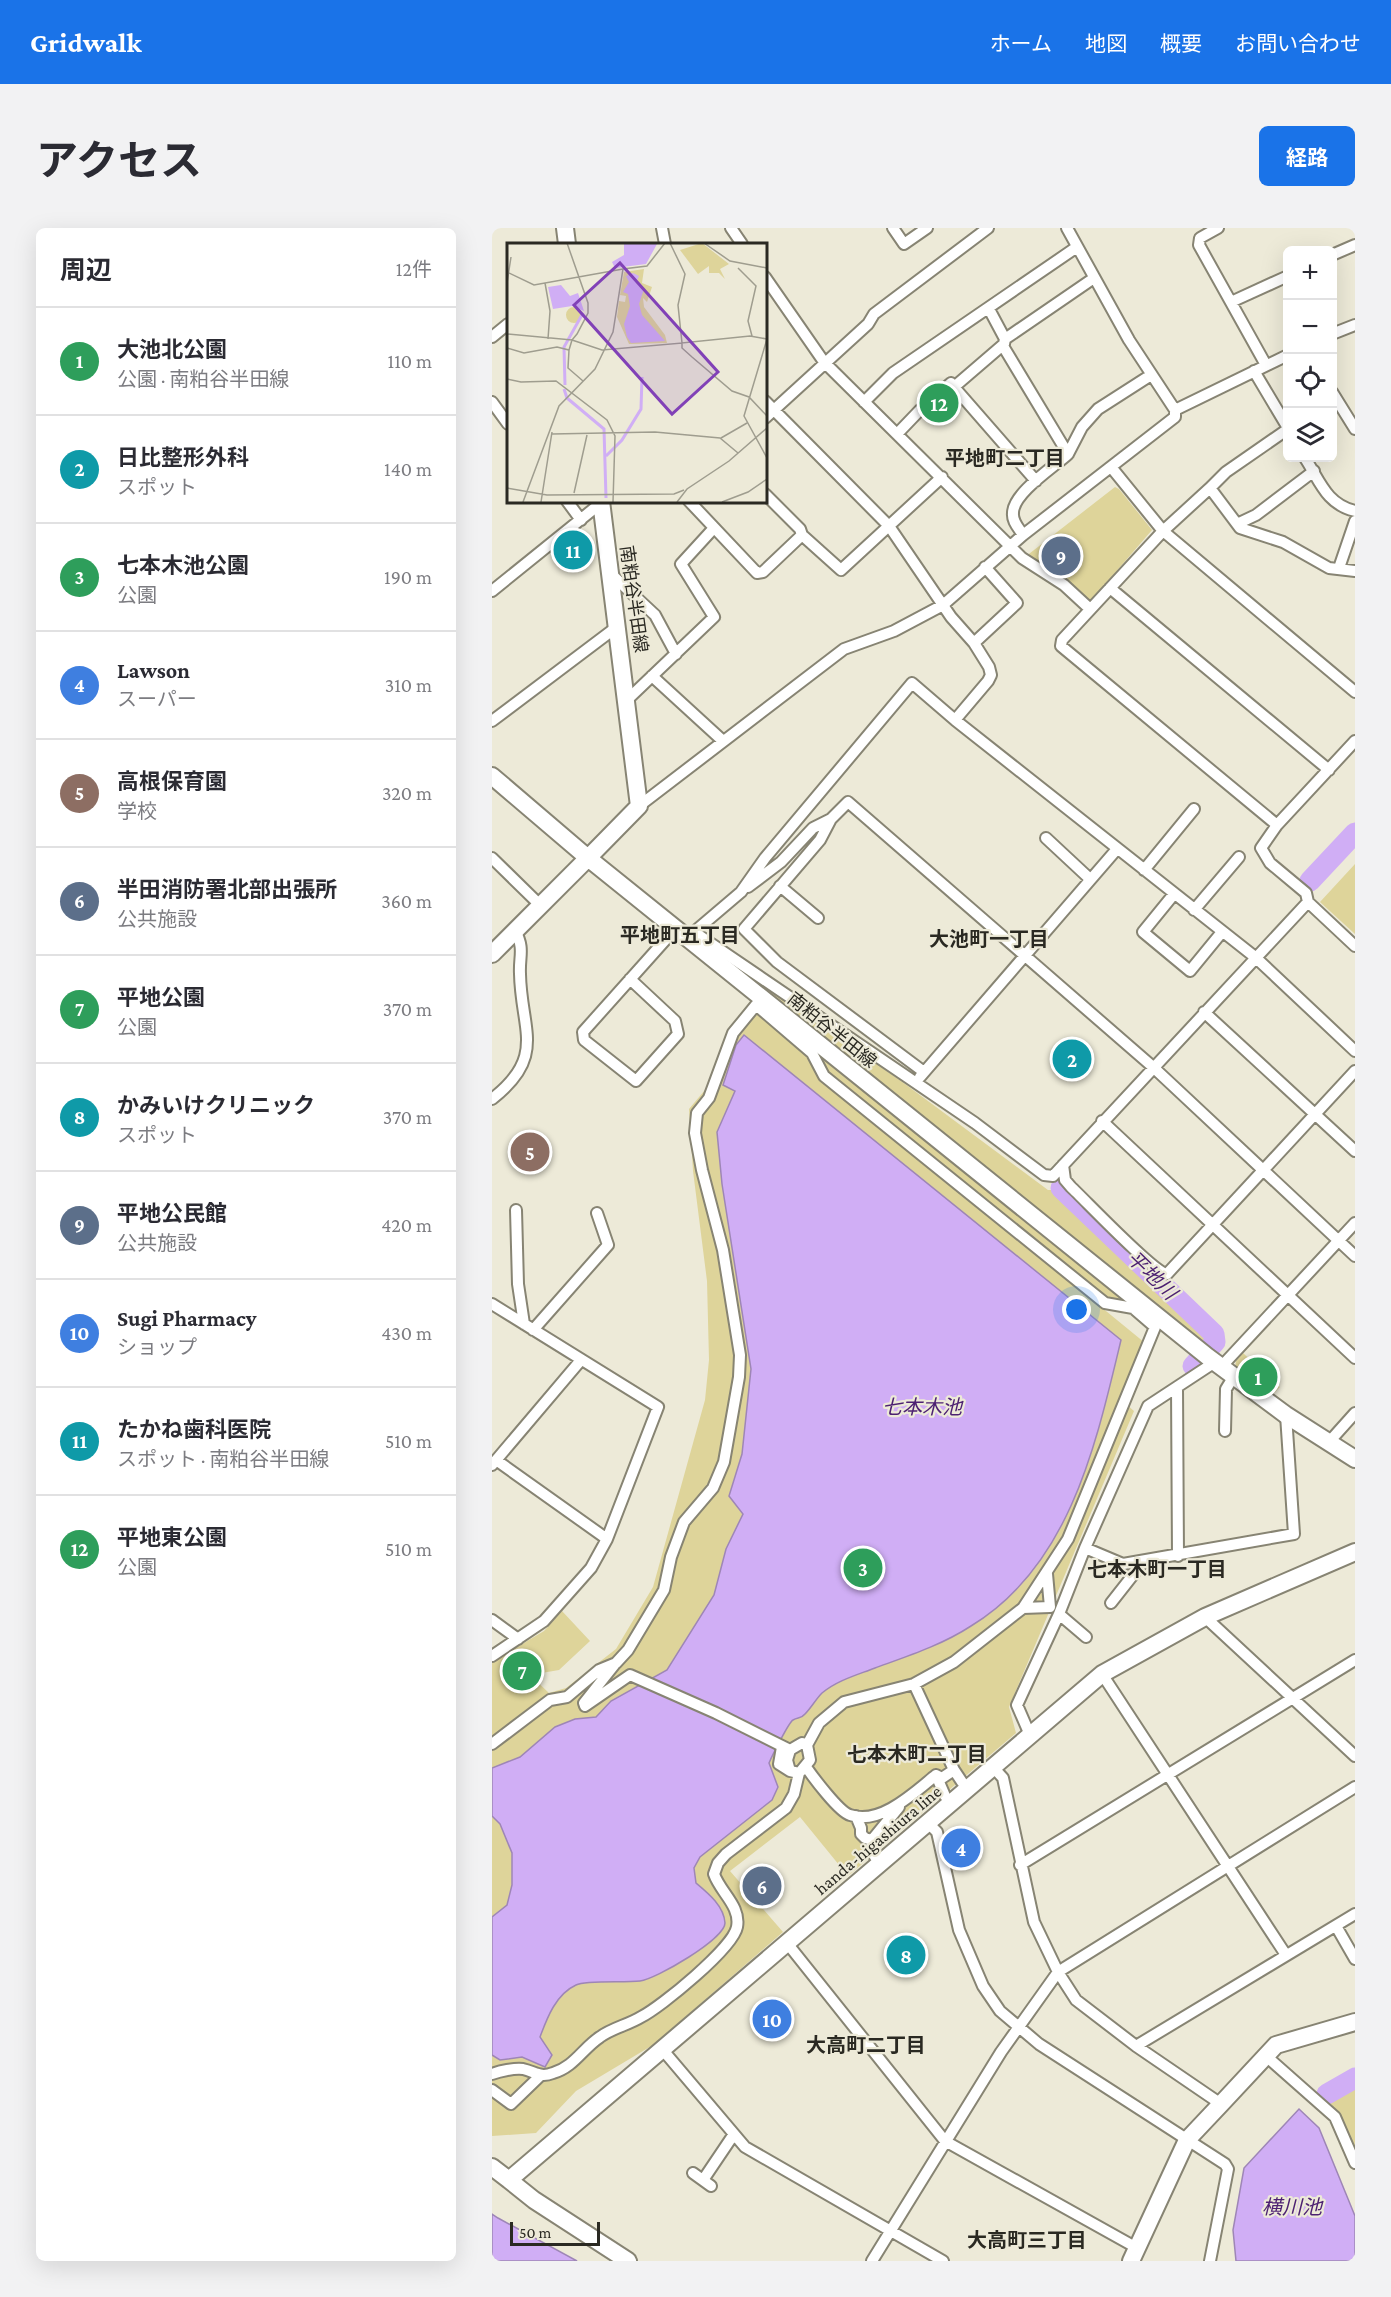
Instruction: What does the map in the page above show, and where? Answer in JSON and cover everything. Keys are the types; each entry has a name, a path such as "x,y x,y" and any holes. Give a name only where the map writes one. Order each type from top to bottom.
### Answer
{"main road":[{"path":"565,228 567,243"},
{"name":"南粕谷半田線","path":"601,502 639,806"},
{"name":"南粕谷半田線","path":"492,776 588,858 684,931 905,1116 1216,1362 1286,1415 1355,1459"},
{"path":"492,954 639,806"},
{"name":"handa-higashiura line","path":"509,2180 1102,1674 1205,1617 1353,1556"},
{"path":"1134,2254 1187,2140 1276,2045 1355,2022"},
{"path":"492,2166 534,2200 628,2261"}],"street":[{"path":"662,228 665,243"},
{"path":"731,228 741,243"},
{"path":"893,228 904,244 927,228"},
{"path":"954,720 991,675 974,643 943,605 889,526 769,415 868,324 874,314 988,228"},
{"path":"639,806 844,650 894,631 943,605 1010,545 1175,417 1175,410 1151,375 1067,228"},
{"path":"1218,228 1200,238 1199,245 1266,365"},
{"path":"1337,253 1355,245"},
{"path":"864,402 893,373 1077,248"},
{"path":"766,278 824,362 1022,558 1064,585 1090,609"},
{"path":"954,387 1004,342 1094,278"},
{"path":"1231,302 1283,278"},
{"path":"989,309 1004,342 1068,454"},
{"path":"492,337 507,325"},
{"path":"1337,332 1355,325"},
{"path":"1175,410 1283,357"},
{"path":"1254,371 1283,422"},
{"path":"1023,535 1015,524 1012,514 1019,497 1068,454 1082,427 1098,408 1151,375"},
{"path":"897,434 951,383 1036,481"},
{"path":"1337,400 1355,429"},
{"path":"492,402 507,423"},
{"path":"1277,825 1062,645 1062,640 1163,531 1227,472 1283,432"},
{"path":"1308,462 1335,504 1355,511"},
{"path":"1111,467 1163,531 1355,692"},
{"path":"1237,524 1256,514 1314,471"},
{"path":"766,495 800,529 802,535 841,570 942,477"},
{"path":"1210,488 1240,528 1283,542 1329,567 1355,571"},
{"path":"568,502 581,520"},
{"path":"492,591 601,502"},
{"path":"690,502 713,529 758,573 763,572 802,535"},
{"path":"1339,568 1355,522"},
{"path":"627,700 714,617 681,564 713,529"},
{"path":"974,643 1017,603 985,567"},
{"path":"611,574 655,615 676,654"},
{"path":"1110,588 1329,770"},
{"path":"492,721 618,626"},
{"path":"652,676 723,741"},
{"path":"741,892 765,858 912,683 954,720 1255,957 1355,1051"},
{"path":"1355,741 1277,825 1261,848 1270,863 1306,893 1308,902 1355,946"},
{"path":"630,980 675,1020 678,1034 636,1081 584,1040 583,1032 630,980 684,931 781,862 813,828 831,819 848,802 1153,1067 1355,1256"},
{"path":"1144,870 1194,809"},
{"path":"831,819 824,834 744,929 777,962 924,1072"},
{"path":"1046,838 1090,879"},
{"path":"916,1082 1117,849"},
{"path":"1194,910 1239,857"},
{"path":"492,858 540,905"},
{"path":"780,886 818,918"},
{"path":"1174,894 1143,932 1190,971 1222,932"},
{"path":"684,931 916,1082 1048,1176 1063,1165 1308,902"},
{"path":"492,1099 511,1083 528,1050 529,1035 520,974 522,945 515,930"},
{"path":"492,2090 511,2106 539,2077 555,2073 573,2063 599,2037 642,2017 669,1999 732,1938 737,1927 737,1918 733,1904 716,1881 714,1874 718,1863 786,1808 794,1794 798,1770 810,1760 807,1745 819,1723 844,1702 914,1684 954,1662 1023,1608 1068,1539 1155,1327 1133,1308 1105,1303 1096,1296 824,1076 812,1053 756,1005 733,1033 709,1098 697,1113 695,1132 702,1170 723,1250 740,1355 740,1377 724,1462 713,1488 684,1522 671,1557 664,1590 628,1650 584,1703 585,1706 589,1706 630,1675 716,1713 783,1747 802,1743 807,1745"},
{"path":"1204,1012 1355,1150"},
{"path":"1063,1165 1065,1180 1071,1187 1162,1273 1167,1274 1355,1071"},
{"path":"1102,1121 1355,1358"},
{"path":"516,1210 518,1284 528,1327"},
{"path":"528,1327 608,1245 597,1213"},
{"path":"1029,1735 1017,1705 1055,1611 1148,1406 1216,1362 1287,1296 1355,1223"},
{"path":"492,1304 658,1407 607,1539 591,1568 544,1621 492,1656"},
{"path":"581,1360 494,1463 607,1539"},
{"path":"1216,1362 1226,1389 1226,1431"},
{"path":"1177,1387 1178,1556"},
{"path":"1329,1442 1355,1413"},
{"path":"1085,1548 1123,1564 1294,1534 1286,1415"},
{"path":"1111,1603 1144,1561"},
{"path":"1047,1574 1055,1611"},
{"path":"1023,1608 1055,1611 1086,1637"},
{"path":"1205,1617 1355,1756"},
{"path":"492,1620 518,1640"},
{"path":"1020,1865 1168,1777 1355,1660"},
{"path":"492,1744 550,1700 567,1697 599,1670 615,1664"},
{"path":"1102,1674 1286,1955"},
{"path":"914,1684 954,1770 962,1782"},
{"path":"783,1747 787,1760 841,1810 856,1816 877,1814 899,1807"},
{"path":"993,1767 1003,1778 1034,1922 1058,1972 1080,2005 1221,2104"},
{"path":"936,1775 942,1778 954,1770"},
{"path":"936,1775 945,1796"},
{"path":"875,1857 871,1848 872,1840 899,1807 936,1775"},
{"path":"872,2261 1017,2027 1058,1972 1226,1865 1355,1787"},
{"path":"856,1816 861,1834 872,1840"},
{"path":"928,1823 937,1833 959,1930 971,1960 1000,2011 1017,2027 1225,2164 1228,2169 1210,2261"},
{"path":"1136,2046 1355,1914"},
{"path":"1336,1926 1355,1959"},
{"path":"787,1943 945,2141 1134,2254"},
{"path":"662,2049 745,2147 943,2261"},
{"path":"1266,2056 1335,2117 1355,2163"},
{"path":"492,2074 518,2069 539,2077"},
{"path":"693,2173 707,2183 734,2134"}],"shaded area":[{"path":"1115,487 1152,530 1089,603 1025,557"},
{"path":"1355,864 1355,934 1320,902"},
{"path":"724,959 901,1081 1048,1190 1058,1190 1209,1335 1204,1347"},
{"name":"七本木池","path":"749,1003 810,1055 821,1078 1150,1347 1127,1405 1134,1411 1009,1707 1016,1733 848,1876 800,1817 730,1871 783,1932 653,2045 576,2091 536,2133 492,2136 492,1662 544,1631 562,1611 590,1641 559,1670 530,1675 549,1693 566,1688 616,1649 653,1587 705,1400 709,1360 707,1281 693,1171 689,1109 710,1084 734,1022"},
{"path":"820,1056 1129,1304 1109,1300 827,1073"},
{"path":"1243,1353 1280,1387 1271,1396 1235,1367 1236,1361"},
{"path":"1355,2084 1355,2150 1339,2113 1326,2101"}],"water":[{"name":"七本木池","path":"744,1035 1121,1340 1101,1420 1074,1500 1055,1537 1033,1571 1005,1601 960,1633 834,1685 822,1693 804,1716 791,1722 769,1763 778,1787 772,1800 700,1857 694,1868 696,1883 715,1900 724,1917 725,1923 722,1930 714,1939 674,1966 648,1979 633,1982 581,1983 569,1989 553,2007 540,2037 552,2055 545,2067 522,2057 500,2060 492,2055 492,1917 507,1905 512,1885 512,1853 500,1824 492,1816 492,1768 520,1757 555,1727 575,1719 596,1717 611,1701 667,1670 714,1595 726,1549 743,1514 729,1496 742,1454 751,1369 722,1184 717,1132 735,1091 723,1085 736,1045"},
{"name":"横川池","path":"1299,2109 1319,2128 1355,2216 1355,2261 1236,2261 1233,2230 1244,2168"},
{"path":"492,2214 498,2218 577,2261 492,2261"}],"waterway":[{"name":"平地川","path":"1310,881 1355,833"},
{"name":"平地川","path":"1061,1188 1214,1334 1215,1342 1193,1366"},
{"path":"1327,2094 1355,2078"}],"place":[{"name":"平地東公園","path":"939,403"},
{"name":"たかね歯科医院","path":"573,550"},
{"name":"平地公民館","path":"1061,556"},
{"name":"日比整形外科","path":"1072,1059"},
{"name":"高根保育園","path":"530,1152"},
{"name":"大池北公園","path":"1258,1377"},
{"name":"七本木池公園","path":"863,1568"},
{"name":"平地公園","path":"522,1671"},
{"name":"Lawson","path":"961,1848"},
{"name":"半田消防署北部出張所","path":"762,1886"},
{"name":"かみいけクリニック","path":"906,1955"},
{"name":"Sugi Pharmacy","path":"772,2019"}],"district":[{"name":"平地町二丁目","path":"1005,458"},
{"name":"平地町五丁目","path":"680,935"},
{"name":"大池町一丁目","path":"989,939"},
{"name":"七本木町一丁目","path":"1157,1569"},
{"name":"七本木町二丁目","path":"917,1754"},
{"name":"大高町二丁目","path":"866,2045"},
{"name":"大高町三丁目","path":"1027,2240"}]}
